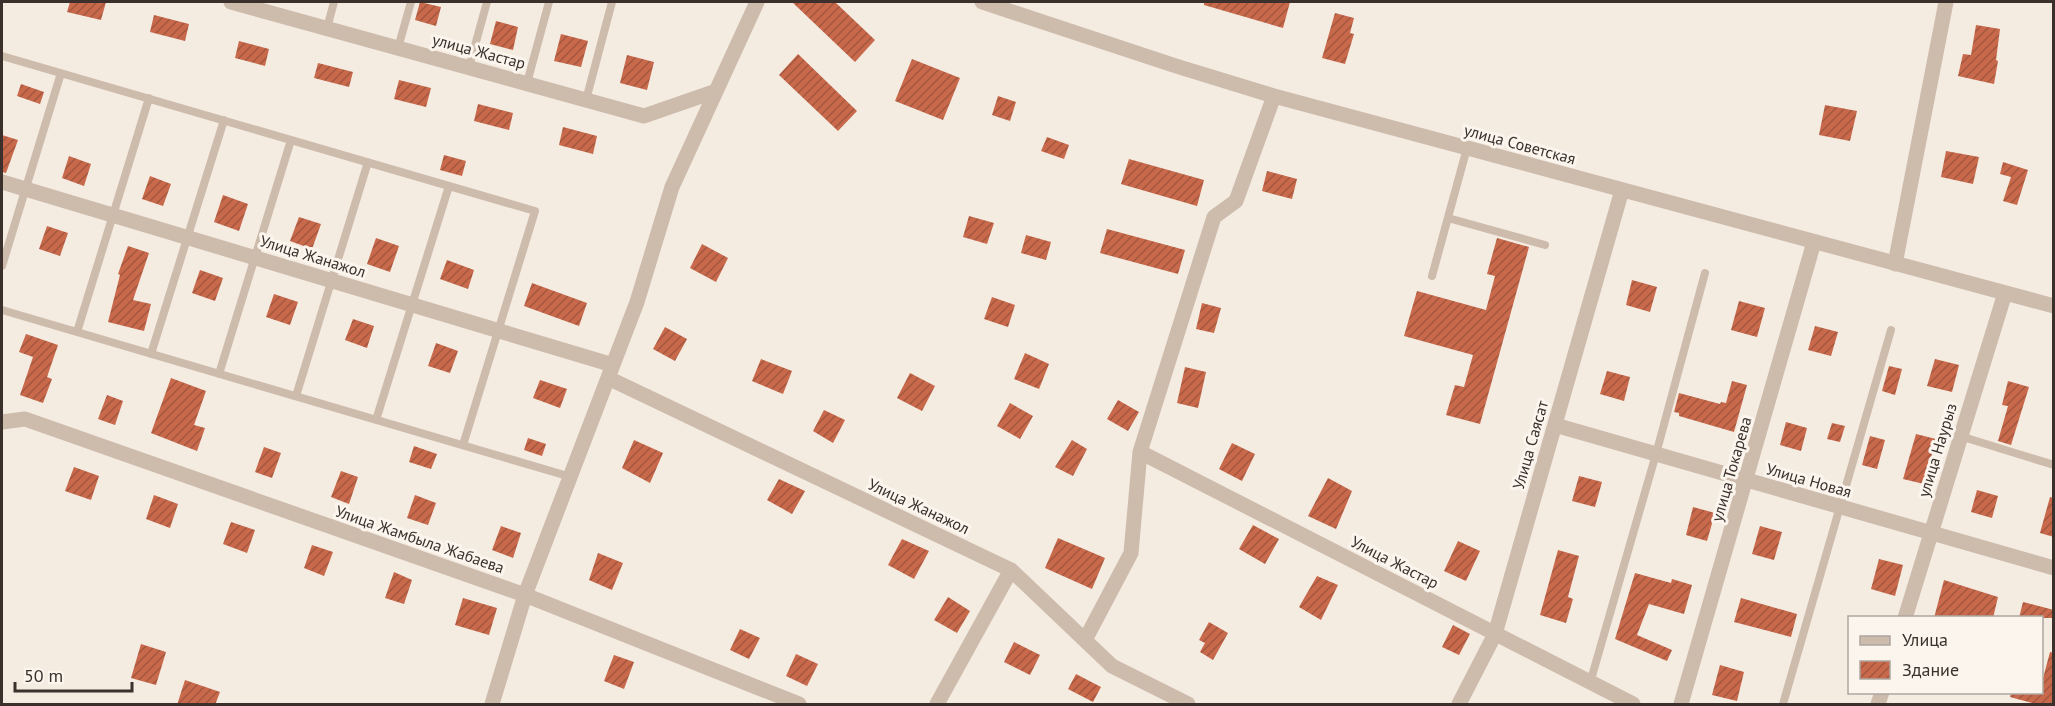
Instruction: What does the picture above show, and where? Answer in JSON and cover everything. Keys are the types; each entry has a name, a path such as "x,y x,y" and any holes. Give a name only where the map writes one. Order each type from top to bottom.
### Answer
{"street":[{"name":"улица Жастар","path":"231,2 256,5 327,28 644,116 716,91"},
{"path":"492,705 525,595 637,302 672,187 757,2"},
{"name":"улица Советская","path":"982,2 1274,96 2054,306"},
{"path":"1895,264 1946,2"},
{"path":"1085,640 1131,553 1140,452 1214,217 1236,201 1274,96"},
{"name":"Улица Жанажол","path":"2,182 498,331 611,372 1011,570 1112,666 1188,705"},
{"name":"Улица Саясат","path":"1459,705 1495,634 1622,190"},
{"name":"улица Токарева","path":"1681,705 1814,242"},
{"name":"улица Наурыз","path":"1906,616 2005,293"},
{"name":"Улица Жамбыла Жабаева","path":"2,422 25,419 525,595 799,705"},
{"name":"Улица Новая","path":"1555,425 2054,568"},
{"name":"Улица Жастар","path":"1140,452 1633,705"},
{"path":"937,705 1011,570"}],"lane":[{"path":"327,28 334,2"},
{"path":"398,48 411,2"},
{"path":"469,67 487,2"},
{"path":"527,83 549,2"},
{"path":"586,99 612,2"},
{"path":"2,56 535,211 463,445"},
{"path":"2,266 61,73"},
{"path":"76,332 148,98"},
{"path":"152,354 224,120"},
{"path":"219,374 291,140"},
{"path":"1432,276 1467,148"},
{"path":"296,396 368,162"},
{"path":"376,420 449,186"},
{"path":"1448,218 1545,245"},
{"path":"1590,683 1705,273"},
{"path":"2,310 571,477"},
{"path":"1783,705 1891,330"},
{"path":"1960,436 2054,465"}],"building":[{"path":"70,2 106,2 101,20 67,12"},
{"path":"420,2 441,7 436,26 415,20"},
{"path":"792,2 835,2 875,40 855,62"},
{"path":"1204,2 1290,2 1283,28 1204,5"},
{"path":"1335,13 1354,18 1350,33 1354,34 1345,64 1322,58"},
{"path":"154,15 189,24 185,41 150,32"},
{"path":"496,21 518,27 513,50 490,44"},
{"path":"1976,25 2000,29 1994,84 1958,76 1963,54 1971,55"},
{"path":"561,34 588,41 581,67 554,61"},
{"path":"239,41 269,49 265,66 235,58"},
{"path":"798,54 857,111 838,131 779,75"},
{"path":"627,55 654,62 647,90 620,83"},
{"path":"912,59 960,78 943,120 895,101"},
{"path":"318,63 353,72 349,87 314,78"},
{"path":"399,80 431,88 426,107 394,99"},
{"path":"21,84 44,92 40,104 17,96"},
{"path":"998,96 1016,102 1010,121 992,115"},
{"path":"478,104 513,113 509,130 474,121"},
{"path":"1825,105 1857,111 1850,141 1819,135"},
{"path":"563,127 597,136 593,154 559,145"},
{"path":"2,135 18,140 6,173 2,172"},
{"path":"1047,137 1069,145 1064,159 1041,151"},
{"path":"1946,151 1979,157 1973,184 1941,177"},
{"path":"444,155 466,161 462,176 440,170"},
{"path":"69,156 91,164 84,186 62,178"},
{"path":"1129,159 1204,180 1197,206 1121,184"},
{"path":"2003,162 2028,170 2017,205 2003,201 2011,177 2000,174"},
{"path":"1267,171 1297,179 1292,199 1262,191"},
{"path":"150,176 171,184 163,206 142,199"},
{"path":"223,195 248,204 239,231 214,222"},
{"path":"969,216 994,223 987,244 963,237"},
{"path":"299,217 321,224 312,249 290,241"},
{"path":"47,226 68,233 60,256 39,249"},
{"path":"1107,229 1185,250 1178,274 1100,253"},
{"path":"1026,235 1051,242 1046,260 1021,253"},
{"path":"376,238 399,246 390,272 367,264"},
{"path":"1497,238 1529,247 1480,424 1446,415 1455,385 1464,387 1473,355 1404,336 1417,291 1486,310 1495,276 1487,274"},
{"path":"702,244 728,258 716,282 690,268"},
{"path":"128,246 149,253 133,300 151,304 144,331 108,322 120,275 118,274"},
{"path":"447,260 474,270 468,289 440,279"},
{"path":"200,270 223,278 215,301 192,293"},
{"path":"1632,280 1657,287 1650,312 1626,305"},
{"path":"532,283 587,303 579,326 524,306"},
{"path":"274,294 298,302 290,325 266,317"},
{"path":"992,297 1015,305 1008,327 984,319"},
{"path":"1739,301 1765,308 1757,337 1731,330"},
{"path":"1202,303 1221,308 1214,333 1196,329"},
{"path":"353,319 374,326 367,348 345,340"},
{"path":"1815,326 1838,332 1831,356 1808,350"},
{"path":"665,327 687,339 675,361 653,349"},
{"path":"26,334 58,345 47,377 52,379 43,403 20,395 33,357 19,352"},
{"path":"436,343 458,351 450,373 428,366"},
{"path":"1025,353 1049,364 1039,389 1014,379"},
{"path":"761,359 792,371 783,394 752,381"},
{"path":"1935,359 1959,365 1952,392 1927,386"},
{"path":"1889,366 1902,369 1895,395 1882,391"},
{"path":"1185,367 1206,372 1198,408 1177,403"},
{"path":"1607,371 1630,377 1624,401 1600,394"},
{"path":"910,373 935,386 922,411 897,398"},
{"path":"171,378 206,391 194,425 205,428 197,451 151,433"},
{"path":"540,380 567,389 560,408 533,398"},
{"path":"1732,381 1747,385 1734,432 1679,416 1679,413 1674,412 1679,393 1720,404 1721,402 1726,403"},
{"path":"2008,381 2029,387 2011,445 1998,441 2008,406 2002,405"},
{"path":"107,395 123,401 115,425 98,419"},
{"path":"1118,400 1139,412 1128,431 1107,419"},
{"path":"1010,403 1033,416 1020,439 997,426"},
{"path":"824,410 845,420 833,443 813,431"},
{"path":"1786,422 1807,428 1801,451 1780,445"},
{"path":"1832,423 1845,426 1840,442 1827,439"},
{"path":"1916,434 1936,439 1924,484 1903,479"},
{"path":"1870,436 1885,440 1877,469 1862,465"},
{"path":"528,438 546,444 542,456 524,450"},
{"path":"634,440 663,453 650,483 622,468"},
{"path":"1072,440 1087,449 1073,476 1055,467"},
{"path":"1232,443 1255,454 1242,481 1219,469"},
{"path":"414,446 437,454 431,469 409,462"},
{"path":"264,447 281,453 272,478 255,472"},
{"path":"74,467 99,476 91,500 65,491"},
{"path":"341,471 358,477 349,504 331,497"},
{"path":"1579,476 1602,482 1595,507 1572,501"},
{"path":"1328,478 1352,491 1336,529 1308,516"},
{"path":"779,479 805,491 792,514 767,500"},
{"path":"1977,490 1998,496 1992,518 1971,512"},
{"path":"154,495 178,504 170,528 146,519"},
{"path":"415,495 436,503 428,525 407,518"},
{"path":"2050,497 2054,498 2054,537 2040,533"},
{"path":"1693,507 1715,513 1707,541 1686,535"},
{"path":"231,522 255,530 247,553 223,544"},
{"path":"1253,525 1279,539 1265,564 1239,549"},
{"path":"501,526 521,533 513,558 492,550"},
{"path":"1760,526 1782,532 1774,560 1752,554"},
{"path":"1058,538 1105,558 1092,589 1045,568"},
{"path":"902,539 929,551 914,579 888,565"},
{"path":"1458,541 1480,551 1466,581 1444,571"},
{"path":"312,545 333,552 324,576 304,568"},
{"path":"1558,550 1579,556 1568,597 1573,599 1566,623 1540,615"},
{"path":"598,553 623,563 612,590 589,580"},
{"path":"1879,559 1903,565 1895,596 1871,589"},
{"path":"394,572 412,580 404,604 385,598"},
{"path":"1635,573 1671,583 1672,579 1692,585 1684,614 1649,604 1637,635 1672,650 1667,661 1615,639"},
{"path":"1317,576 1338,585 1321,620 1299,607"},
{"path":"1944,580 1998,597 1993,616 1935,616"},
{"path":"948,597 970,611 957,633 934,620"},
{"path":"463,598 497,608 489,635 455,625"},
{"path":"1741,598 1797,614 1791,637 1734,622"},
{"path":"2023,602 2054,610 2054,618 2020,616"},
{"path":"1209,622 1228,633 1213,660 1200,652 1205,643 1199,640"},
{"path":"1453,625 1470,634 1459,655 1442,647"},
{"path":"740,629 760,638 749,659 730,650"},
{"path":"1014,642 1040,655 1030,675 1004,662"},
{"path":"141,644 166,652 156,685 131,678"},
{"path":"2050,652 2054,653 2054,695 2051,705 2040,705 2010,697 2011,694 2043,694 2043,678"},
{"path":"796,654 818,664 807,686 786,676"},
{"path":"614,655 634,662 624,689 604,681"},
{"path":"1720,665 1744,672 1737,701 1712,695"},
{"path":"1076,674 1101,687 1093,702 1068,689"},
{"path":"185,680 220,692 215,705 177,705"}]}
